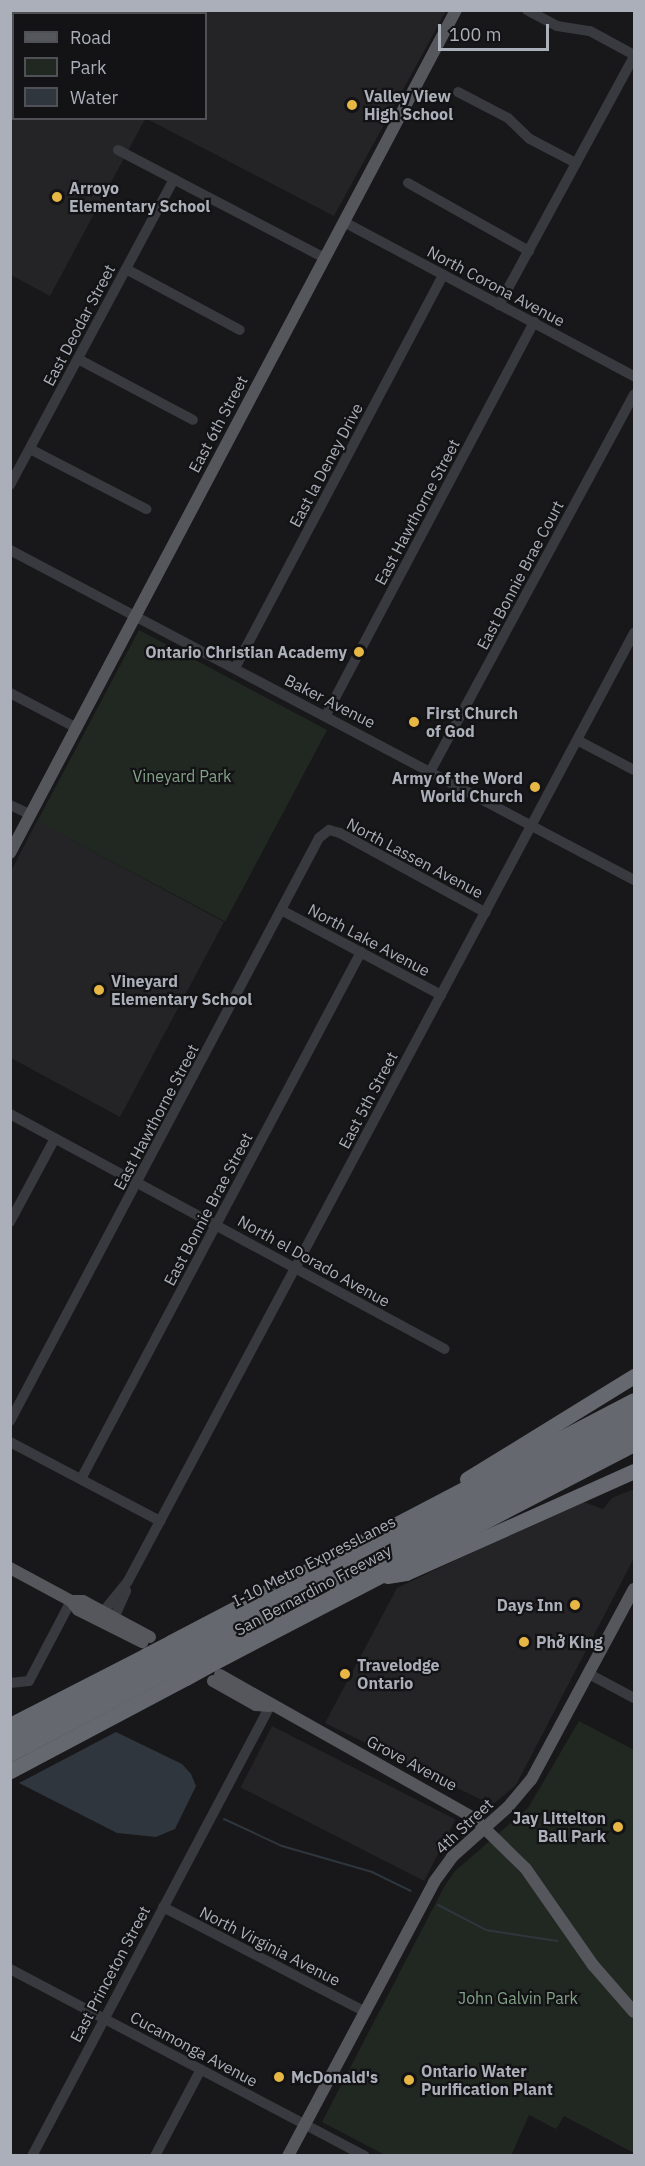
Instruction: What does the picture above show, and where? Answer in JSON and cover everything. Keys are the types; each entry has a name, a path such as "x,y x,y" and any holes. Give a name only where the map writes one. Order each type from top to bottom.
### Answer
{"highway":[{"path":"444,1498 482,1467 566,1421 634,1376"},
{"name":"San Bernardino Freeway","path":"10,1725 154,1653 184,1649 444,1498 634,1400"},
{"name":"I-10 Metro ExpressLanes","path":"184,1649 634,1415"},
{"name":"I-10 Metro ExpressLanes","path":"10,1740 154,1653 184,1649 634,1430"},
{"name":"San Bernardino Freeway","path":"10,1770 186,1678 215,1673 378,1576 634,1444"},
{"path":"378,1576 406,1573 633,1472"},
{"name":"I-10 Metro ExpressLanes","path":"10,1754 154,1653"}],"main road":[{"name":"East 6th Street","path":"10,853 456,10"},
{"path":"10,1568 71,1601 78,1610 154,1653"},
{"name":"4th Street","path":"288,2156 423,1899 452,1857 531,1780 634,1589"},
{"path":"71,1601 83,1601 109,1615 154,1653"},
{"name":"Grove Avenue","path":"215,1673 261,1696 270,1706 445,1799 485,1827 528,1871 593,1965 634,2012"}],"street":[{"path":"499,305 634,55 590,30 557,26 527,10"},
{"path":"458,92 508,118 530,139 576,163"},
{"path":"118,150 325,258"},
{"name":"East Deodar Street","path":"10,485 174,179"},
{"path":"408,183 529,251"},
{"name":"North Corona Avenue","path":"344,222 634,376"},
{"path":"126,269 240,330"},
{"name":"East la Deney Drive","path":"235,668 443,275"},
{"name":"East Hawthorne Street","path":"326,715 534,322"},
{"path":"78,359 193,420"},
{"name":"East Bonnie Brae Court","path":"431,770 634,394"},
{"path":"30,449 146,509"},
{"name":"Baker Avenue","path":"10,550 431,770 532,827 634,880"},
{"name":"East 5th Street","path":"109,1615 634,633"},
{"path":"10,693 77,728"},
{"path":"577,740 634,770"},
{"path":"10,805 31,815"},
{"name":"East Hawthorne Street","path":"10,1421 283,911 319,838 329,830"},
{"name":"North Lassen Avenue","path":"329,830 486,913"},
{"name":"North Lake Avenue","path":"283,911 441,995"},
{"name":"East Bonnie Brae Street","path":"81,1479 361,952"},
{"name":"North el Dorado Avenue","path":"10,1114 296,1266 444,1349"},
{"path":"10,1222 55,1138"},
{"path":"10,1442 160,1521"},
{"path":"10,1683 28,1681 71,1601"},
{"path":"589,1674 634,1698"},
{"name":"East Princeton Street","path":"32,2156 270,1706"},
{"name":"North Virginia Avenue","path":"163,1907 364,2011"},
{"name":"Cucamonga Avenue","path":"10,1969 365,2156"},
{"path":"155,2156 201,2069"}],"shaded area":[{"name":"Valley View High School","path":"10,11 446,11 334,216 149,120 207,120 207,12 12,12 12,120 144,120 50,296 11,275"},
{"name":"Vineyard Elementary School","path":"37,821 224,922 120,1117 11,1058 10,873"},
{"path":"634,1489 634,1558 516,1785 492,1805 325,1723 397,1588 581,1501 603,1509 612,1498"},
{"path":"272,1726 456,1820 424,1881 241,1787"}],"green space":[{"name":"Vineyard Park","path":"139,630 327,730 225,922 37,822"},
{"name":"John Galvin Park","path":"579,1721 634,1750 634,2153 564,2116 556,2129 529,2115 511,2156 385,2155 322,2122 444,1887 455,1871 528,1808"}],"water":[{"path":"116,1732 182,1764 191,1774 196,1786 175,1829 156,1837 117,1833 19,1783"}],"waterway":[{"path":"224,1819 282,1846 372,1872 411,1891"},
{"path":"438,1905 486,1930 557,1941"}],"place":[{"name":"Valley View High School","path":"352,105"},
{"name":"Arroyo Elementary School","path":"57,197"},
{"name":"Ontario Christian Academy","path":"359,652"},
{"name":"First Church of God","path":"414,722"},
{"name":"Army of the Word World Church","path":"535,787"},
{"name":"Vineyard Elementary School","path":"99,990"},
{"name":"Days Inn","path":"575,1605"},
{"name":"Phở King","path":"524,1642"},
{"name":"Travelodge Ontario","path":"345,1674"},
{"name":"Jay Littelton Ball Park","path":"618,1827"},
{"name":"McDonald's","path":"279,2077"},
{"name":"Ontario Water Purification Plant","path":"409,2080"}]}
